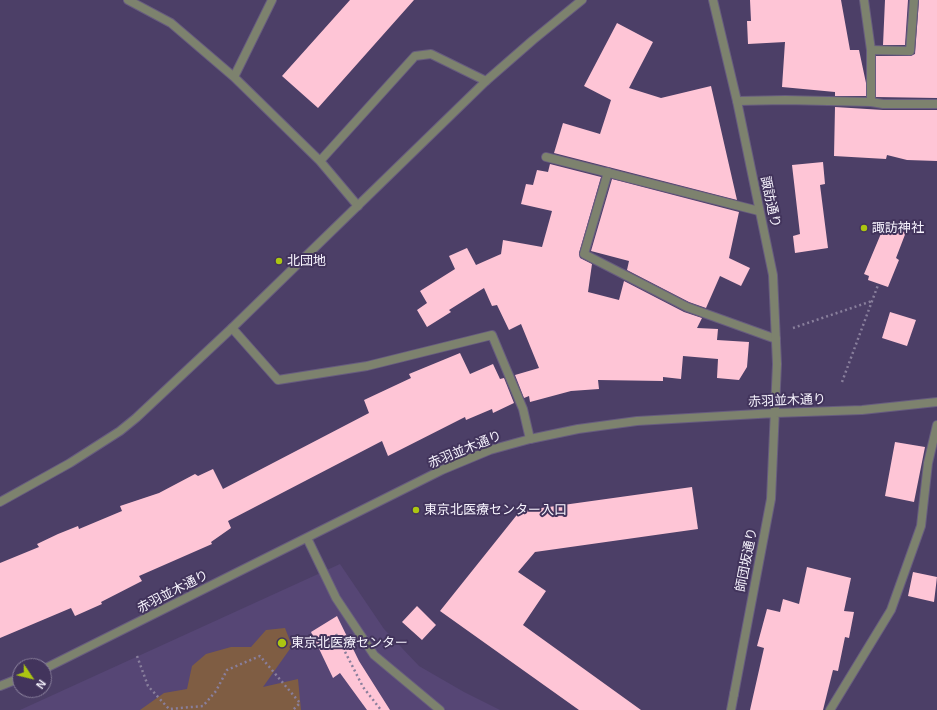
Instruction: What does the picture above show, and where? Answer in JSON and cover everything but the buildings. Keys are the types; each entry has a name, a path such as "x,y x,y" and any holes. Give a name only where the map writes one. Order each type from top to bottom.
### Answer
{"street":[{"path":"128,0 138,2 171,23 234,77 320,161 358,206"},
{"path":"234,77 272,0"},
{"path":"0,502 70,463 120,431 170,388 486,81 582,0"},
{"name":"諏訪通り","path":"713,0 737,102 759,211 774,275 777,364 775,413"},
{"path":"864,0 871,50 871,102"},
{"path":"871,50 910,51 914,0"},
{"path":"320,161 415,56 431,54 486,81"},
{"path":"737,102 785,100 871,102 883,104 937,104"},
{"path":"546,157 759,211"},
{"path":"608,172 584,254 687,307 776,339"},
{"path":"232,328 278,380 367,366 492,336 523,409 530,439"},
{"name":"赤羽並木通り","path":"52,664 442,470 490,450 530,439 578,429 638,422 775,413 862,410 937,402"},
{"name":"師団坂通り","path":"731,710 771,499 775,413"},
{"path":"830,710 891,610 921,526 928,463 937,425"},
{"path":"307,538 336,598 374,655 440,710"},
{"path":"0,686 12,681"}],"path":[{"path":"842,382 878,285"},
{"path":"793,328 872,301"},
{"path":"336,634 363,687 381,710"},
{"path":"137,656 148,686 169,708 203,706 216,691 227,670 260,656 300,703 293,710"}],"shaded area":[{"name":"東京北医療センター","path":"340,564 384,629 419,666 464,692 500,710 20,710 46,698 52,698 52,695"},
{"path":"285,628 292,646 263,687 298,679 301,710 140,710 164,693 187,689 192,666 206,654 231,647 251,647 266,630"}],"place":[{"name":"諏訪神社","path":"864,228"},
{"name":"北団地","path":"279,261"},
{"name":"東京北医療センター入口","path":"416,510"},
{"name":"東京北医療センター","path":"282,643"}]}
